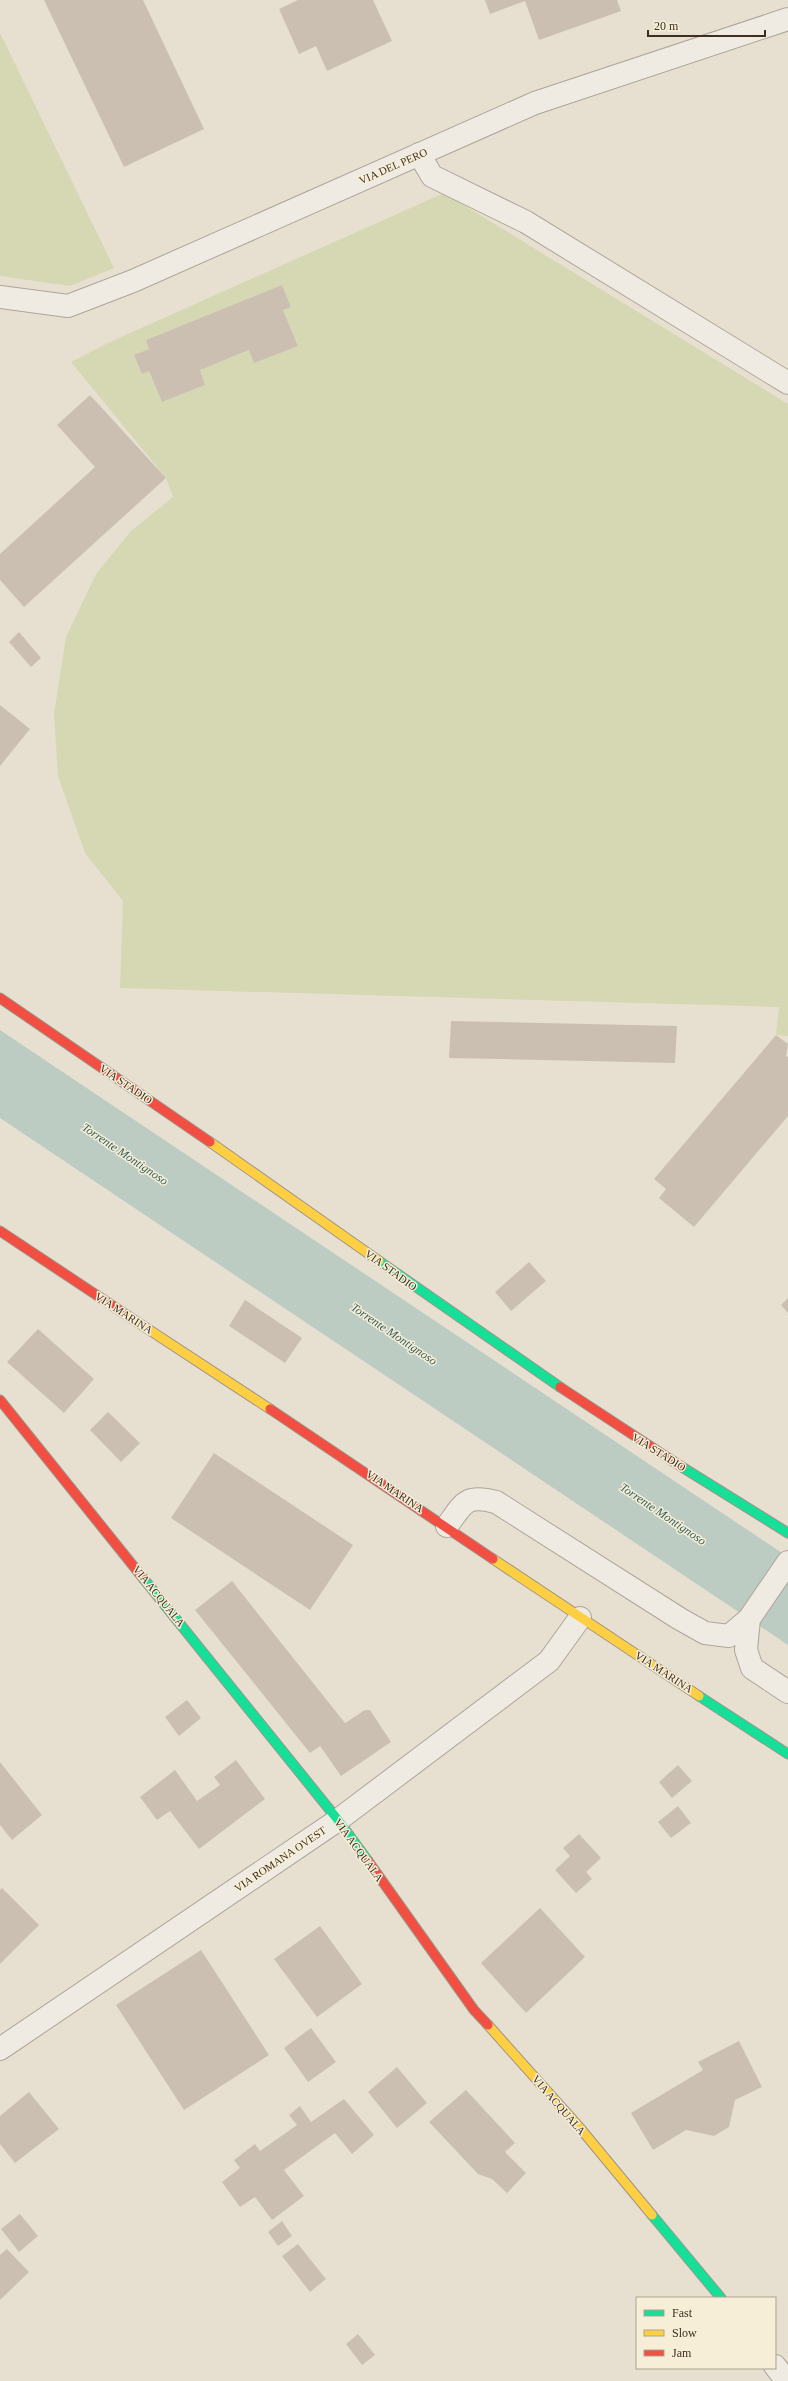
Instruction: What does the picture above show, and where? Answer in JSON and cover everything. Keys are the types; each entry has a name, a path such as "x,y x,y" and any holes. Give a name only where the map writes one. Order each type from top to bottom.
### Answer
{"street":[{"name":"VIA DEL PERO","path":"0,297 68,306 133,281 535,103 788,19"},
{"path":"419,154 432,176 526,222 788,383"},
{"name":"VIA STADIO","path":"0,998 284,1193 447,1311 628,1433 788,1533"},
{"name":"VIA MARINA","path":"0,1231 447,1526 580,1618 788,1754"},
{"name":"VIA ACQUALA","path":"0,1400 338,1820 474,2010 580,2128 720,2297"},
{"path":"447,1526 464,1503 477,1498 496,1502 705,1633 729,1636 749,1619 788,1562"},
{"name":"VIA ROMANA OVEST","path":"0,2049 338,1820 549,1661 580,1618"},
{"path":"749,1619 746,1650 752,1668 788,1692"},
{"path":"776,2367 787,2381"}],"green space":[{"path":"0,33 114,268 70,286 0,276"},
{"path":"444,193 788,404 788,1036 776,1035 779,1007 120,988 123,901 85,853 58,776 54,714 66,637 96,574 131,531 173,497 166,478 71,362 110,342","holes":["282,285 291,307 283,310 298,345 249,350 200,370 205,385 162,402 149,371 142,373 134,355 149,349 146,340"]}],"water":[{"name":"Torrente Montignoso","path":"0,1030 788,1557 788,1645 0,1118"}],"building":[{"path":"44,0 143,0 204,129 124,167"},
{"path":"298,0 373,0 392,41 327,71 316,46 299,54 279,9"},
{"path":"485,0 617,0 621,11 539,40 525,1 490,14"},
{"path":"282,285 291,307 283,310 298,346 254,363 249,350 200,370 205,385 162,402 149,371 142,374 134,355 149,349 146,340"},
{"path":"90,395 166,478 24,607 0,580 0,554 95,467 57,425"},
{"path":"19,632 41,658 31,667 9,642"},
{"path":"0,705 30,729 0,766"},
{"path":"451,1021 677,1026 675,1063 449,1058"},
{"path":"776,1035 788,1044 786,1056 788,1057 788,1116 694,1227 659,1198 666,1189 654,1179"},
{"path":"529,1262 546,1281 511,1311 495,1292"},
{"path":"788,1298 788,1313 781,1305"},
{"path":"245,1300 302,1338 285,1363 229,1326"},
{"path":"38,1329 94,1379 64,1413 7,1362"},
{"path":"108,1412 140,1443 121,1462 90,1430"},
{"path":"214,1453 353,1545 310,1610 171,1518"},
{"path":"232,1581 345,1723 365,1710 370,1710 391,1742 341,1776 320,1746 310,1753 195,1610"},
{"path":"187,1700 201,1718 179,1736 165,1717"},
{"path":"236,1760 265,1799 199,1849 170,1811 157,1820 140,1797 175,1770 197,1801 220,1785 214,1777"},
{"path":"0,1762 42,1815 12,1840 0,1825"},
{"path":"678,1765 692,1781 672,1798 659,1782"},
{"path":"678,1806 691,1823 671,1838 658,1822"},
{"path":"579,1834 601,1858 586,1872 592,1879 576,1893 555,1870 570,1856 563,1848"},
{"path":"2,1888 39,1925 0,1964 0,1890"},
{"path":"540,1908 585,1957 526,2013 481,1963"},
{"path":"320,1926 362,1984 317,2017 274,1959"},
{"path":"201,1950 269,2055 184,2110 116,2005"},
{"path":"311,2028 336,2062 308,2082 284,2048"},
{"path":"739,2041 762,2087 735,2100 729,2127 714,2136 686,2130 653,2150 631,2113 703,2070 698,2062"},
{"path":"397,2067 427,2103 397,2128 368,2092"},
{"path":"466,2090 515,2143 505,2152 526,2173 507,2193 492,2179 478,2174 429,2122"},
{"path":"29,2092 59,2129 15,2163 0,2144 0,2116"},
{"path":"344,2099 374,2135 352,2154 335,2133 284,2170 304,2196 272,2220 255,2197 240,2207 222,2182 240,2168 234,2160 255,2144 260,2151 297,2125 289,2115 300,2106 311,2122"},
{"path":"20,2214 38,2236 19,2252 1,2229"},
{"path":"282,2221 292,2236 278,2246 268,2232"},
{"path":"298,2244 326,2279 310,2292 282,2256"},
{"path":"7,2249 29,2272 0,2300 0,2255"},
{"path":"358,2334 375,2355 362,2365 346,2344"}],"traffic: fast":[{"path":"379,1261 560,1387"},
{"path":"682,1467 788,1533"},
{"path":"143,1578 338,1820 368,1861"},
{"path":"699,1696 788,1754"},
{"path":"652,2215 720,2297"}],"traffic: slow":[{"path":"210,1142 379,1261"},
{"path":"122,1312 270,1409"},
{"path":"493,1559 699,1696"},
{"path":"488,2025 580,2128 652,2215"}],"traffic: jam":[{"path":"0,998 210,1142"},
{"path":"0,1231 122,1312"},
{"path":"560,1387 682,1467"},
{"path":"0,1400 143,1578"},
{"path":"270,1409 493,1559"},
{"path":"368,1861 474,2010 488,2025"}]}
